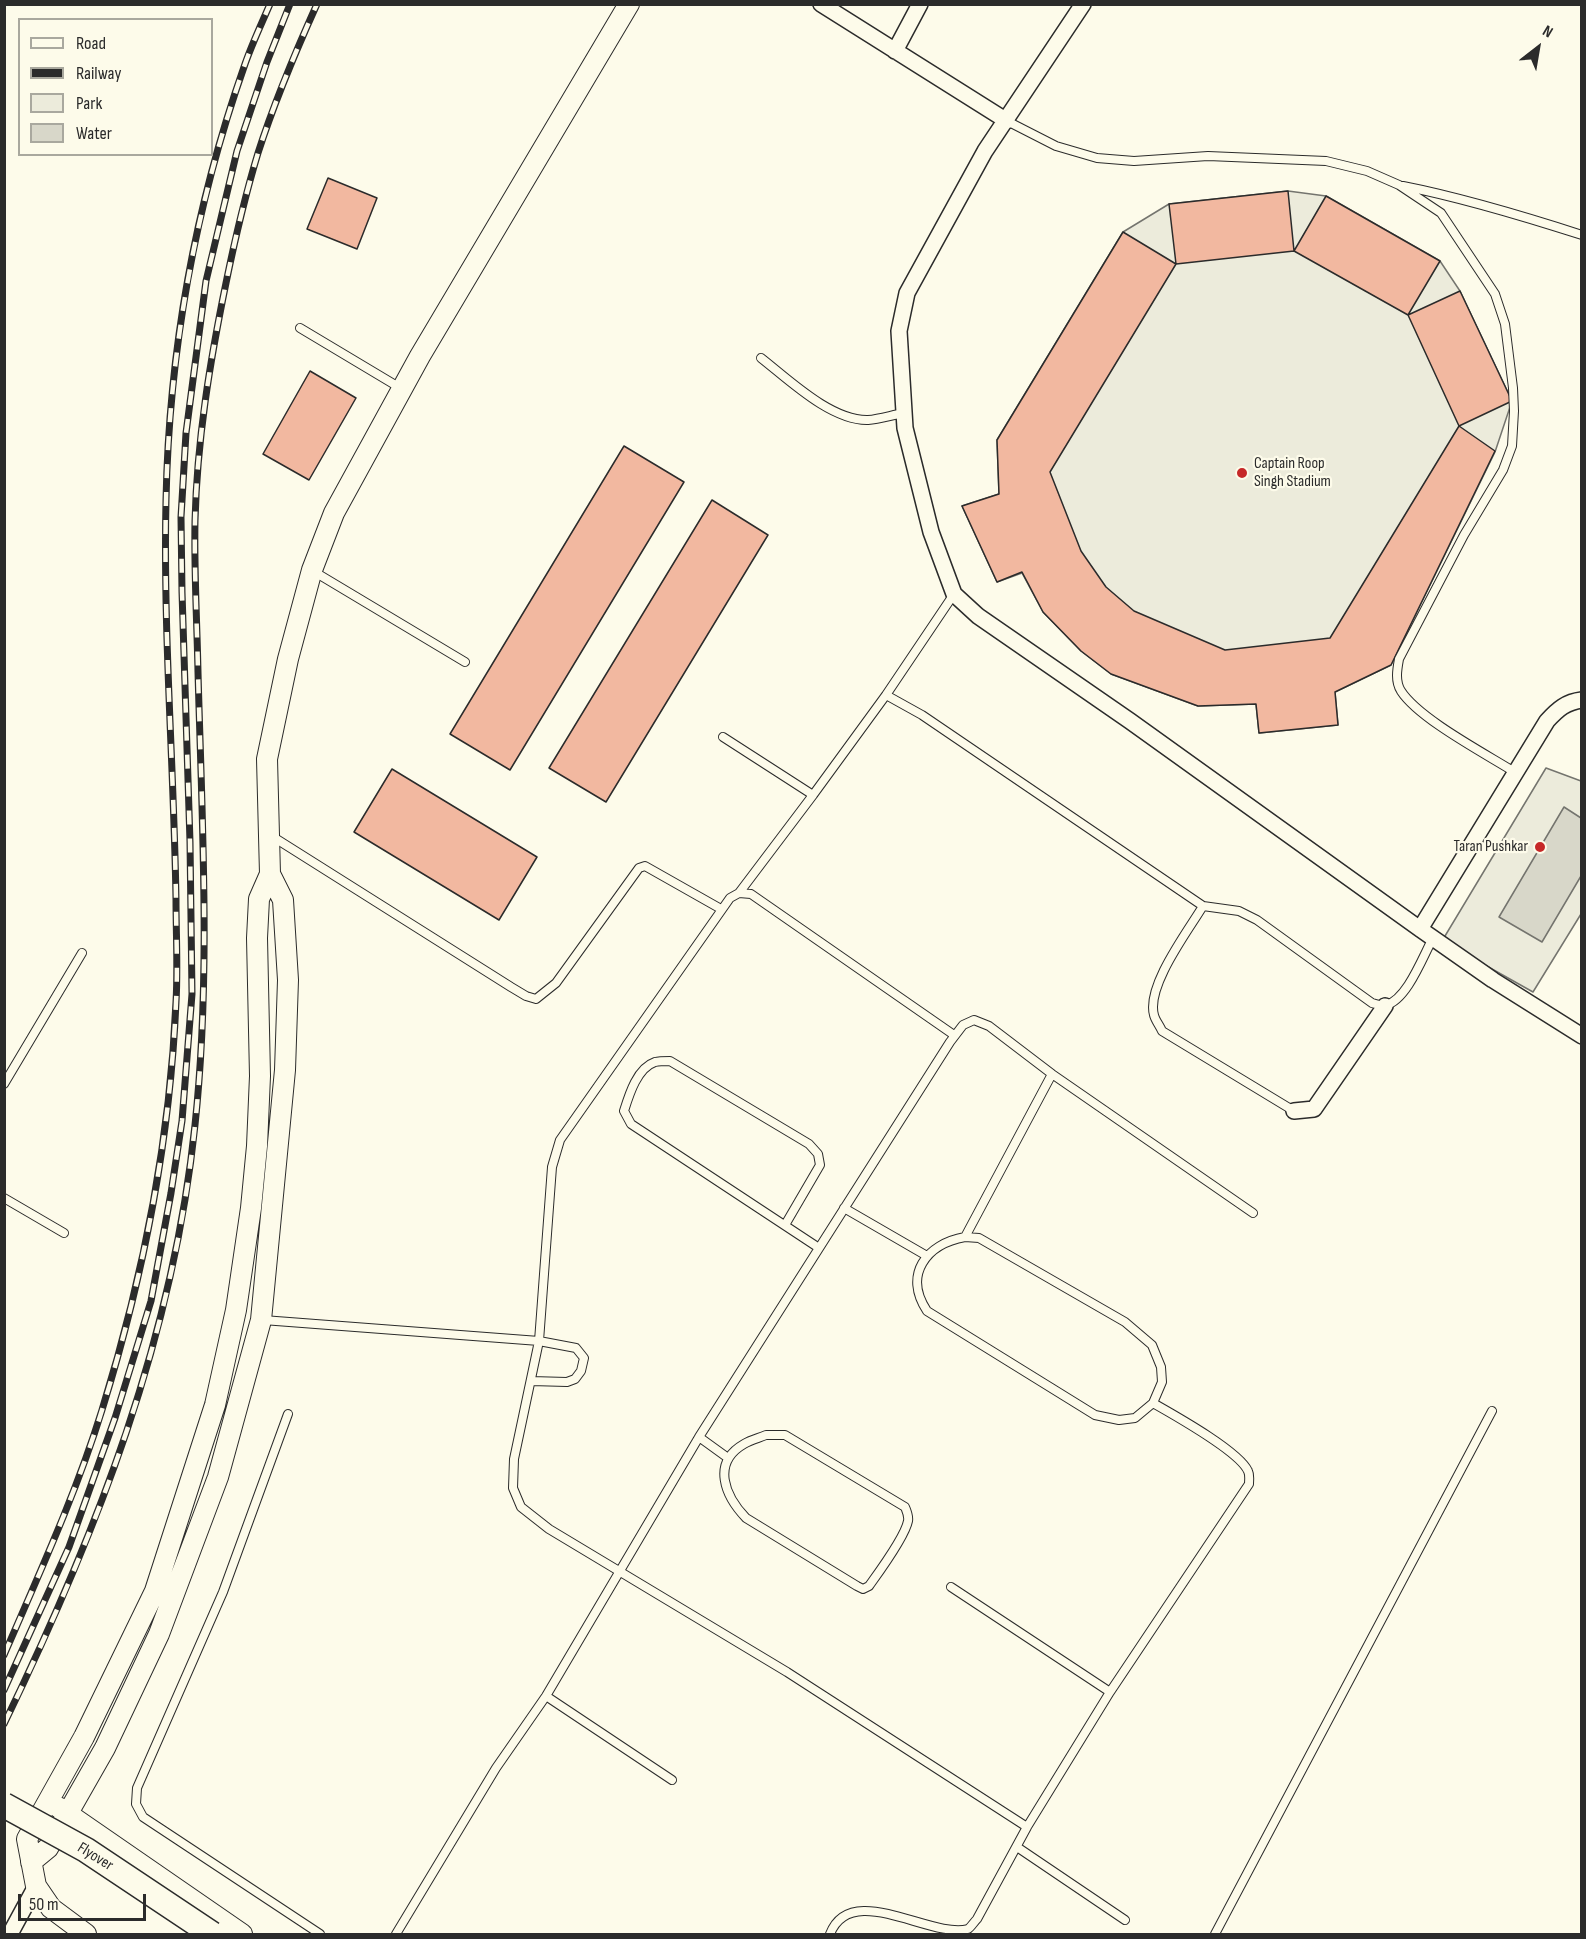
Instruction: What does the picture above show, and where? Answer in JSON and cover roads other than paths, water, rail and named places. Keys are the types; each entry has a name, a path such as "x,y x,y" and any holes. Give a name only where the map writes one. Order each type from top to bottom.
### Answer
{"main road":[{"name":"Flyover","path":"4,1805 86,1850 212,1935"}],"street":[{"path":"31,1862 48,1848 105,1748 159,1634 218,1477 261,1320 285,1070 288,980 283,900 270,874 267,759 285,670 312,570 334,513 420,356 628,4"},
{"path":"821,4 1007,121"},
{"path":"895,51 920,4"},
{"path":"1083,4 985,151 907,293 899,331 905,428 931,531 954,594 978,616 1130,720 1493,980 1581,1036"},
{"path":"1427,933 1516,773 1548,721 1569,701 1581,700"},
{"path":"86,1935 51,1908 36,1886 27,1839 84,1737 155,1591 215,1405 236,1310 251,1208 260,1076 257,939 259,899 270,874"},
{"path":"1294,1111 1314,1109 1385,1006"},
{"path":"48,1801 68,1812 242,1935"},
{"path":"10,1935 36,1886"}],"lane":[{"path":"1007,121 1056,146 1097,158 1134,161 1208,156 1326,161 1367,171 1399,185 1441,213 1495,294 1505,324 1512,365 1514,411 1512,446 1503,470 1464,535 1399,659 1397,679 1400,690 1415,706 1516,773"},
{"path":"1399,185 1473,202 1581,235"},
{"path":"300,328 402,389"},
{"path":"761,358 819,404 841,414 866,420 904,413"},
{"path":"312,570 465,662"},
{"path":"954,594 886,695 813,795 739,893 730,898 721,909 560,1140 552,1167 539,1341 514,1459 513,1488 521,1507 549,1529 787,1672 1027,1827"},
{"path":"886,695 922,715 1203,906 1239,911 1257,920 1372,1003 1385,1006 1396,1001 1405,991 1427,933"},
{"path":"723,737 813,795"},
{"path":"269,835 511,987 536,999 556,983 639,868 645,866 721,909"},
{"path":"739,893 752,894 954,1035"},
{"path":"1203,906 1160,977 1153,998 1154,1015 1162,1031 1294,1111"},
{"path":"4,1084 82,953"},
{"path":"396,1935 496,1768 546,1696 699,1437 954,1035 963,1025 974,1020 989,1026 1052,1074 1253,1213"},
{"path":"785,1225 820,1165 818,1154 809,1144 670,1061 655,1062 642,1071 628,1097 624,1111 631,1124 819,1248"},
{"path":"965,1237 1052,1074"},
{"path":"4,1198 64,1233"},
{"path":"844,1208 927,1256"},
{"path":"965,1237 979,1238 1115,1317 1152,1345 1161,1367 1162,1382 1153,1403 1135,1418 1119,1420 1095,1415 939,1320 927,1311 918,1298 916,1284 919,1267 927,1256 948,1240 965,1237"},
{"path":"261,1320 539,1341 576,1348 584,1358 576,1380 531,1381"},
{"path":"830,1935 839,1921 850,1914 864,1913 939,1933 956,1933 969,1929 977,1919 1027,1827 1110,1692 1249,1484 1250,1473 1242,1462 1208,1436 1153,1403"},
{"path":"1215,1935 1492,1411"},
{"path":"288,1414 223,1592 137,1788 136,1804 144,1817 320,1935"},
{"path":"766,1435 785,1435 905,1507 908,1521 869,1586 863,1588 857,1586 746,1518 728,1495 724,1469 728,1458 742,1445 766,1435"},
{"path":"699,1437 728,1458"},
{"path":"951,1587 1110,1692"},
{"path":"546,1696 672,1780"},
{"path":"1017,1847 1125,1920"}],"water":[{"path":"1564,807 1581,818 1581,876 1542,942 1499,917"}],"railway":[{"path":"4,1655 69,1503 102,1410 142,1260 161,1157 173,1054 177,976 165,550 168,445 173,390 188,281 212,173 244,67 270,4"},
{"path":"4,1690 69,1547 115,1418 151,1301 171,1193 182,1121 192,994 181,517 186,433 206,281 237,151 267,62 290,4"},
{"path":"4,1724 70,1580 100,1507 126,1433 169,1282 184,1204 195,1125 203,1012 203,842 195,578 196,491 201,431 220,312 249,185 278,97 317,4"}],"place":[{"name":"Captain Roop Singh Stadium","path":"1242,473"},
{"name":"Taran Pushkar","path":"1540,847"}]}
